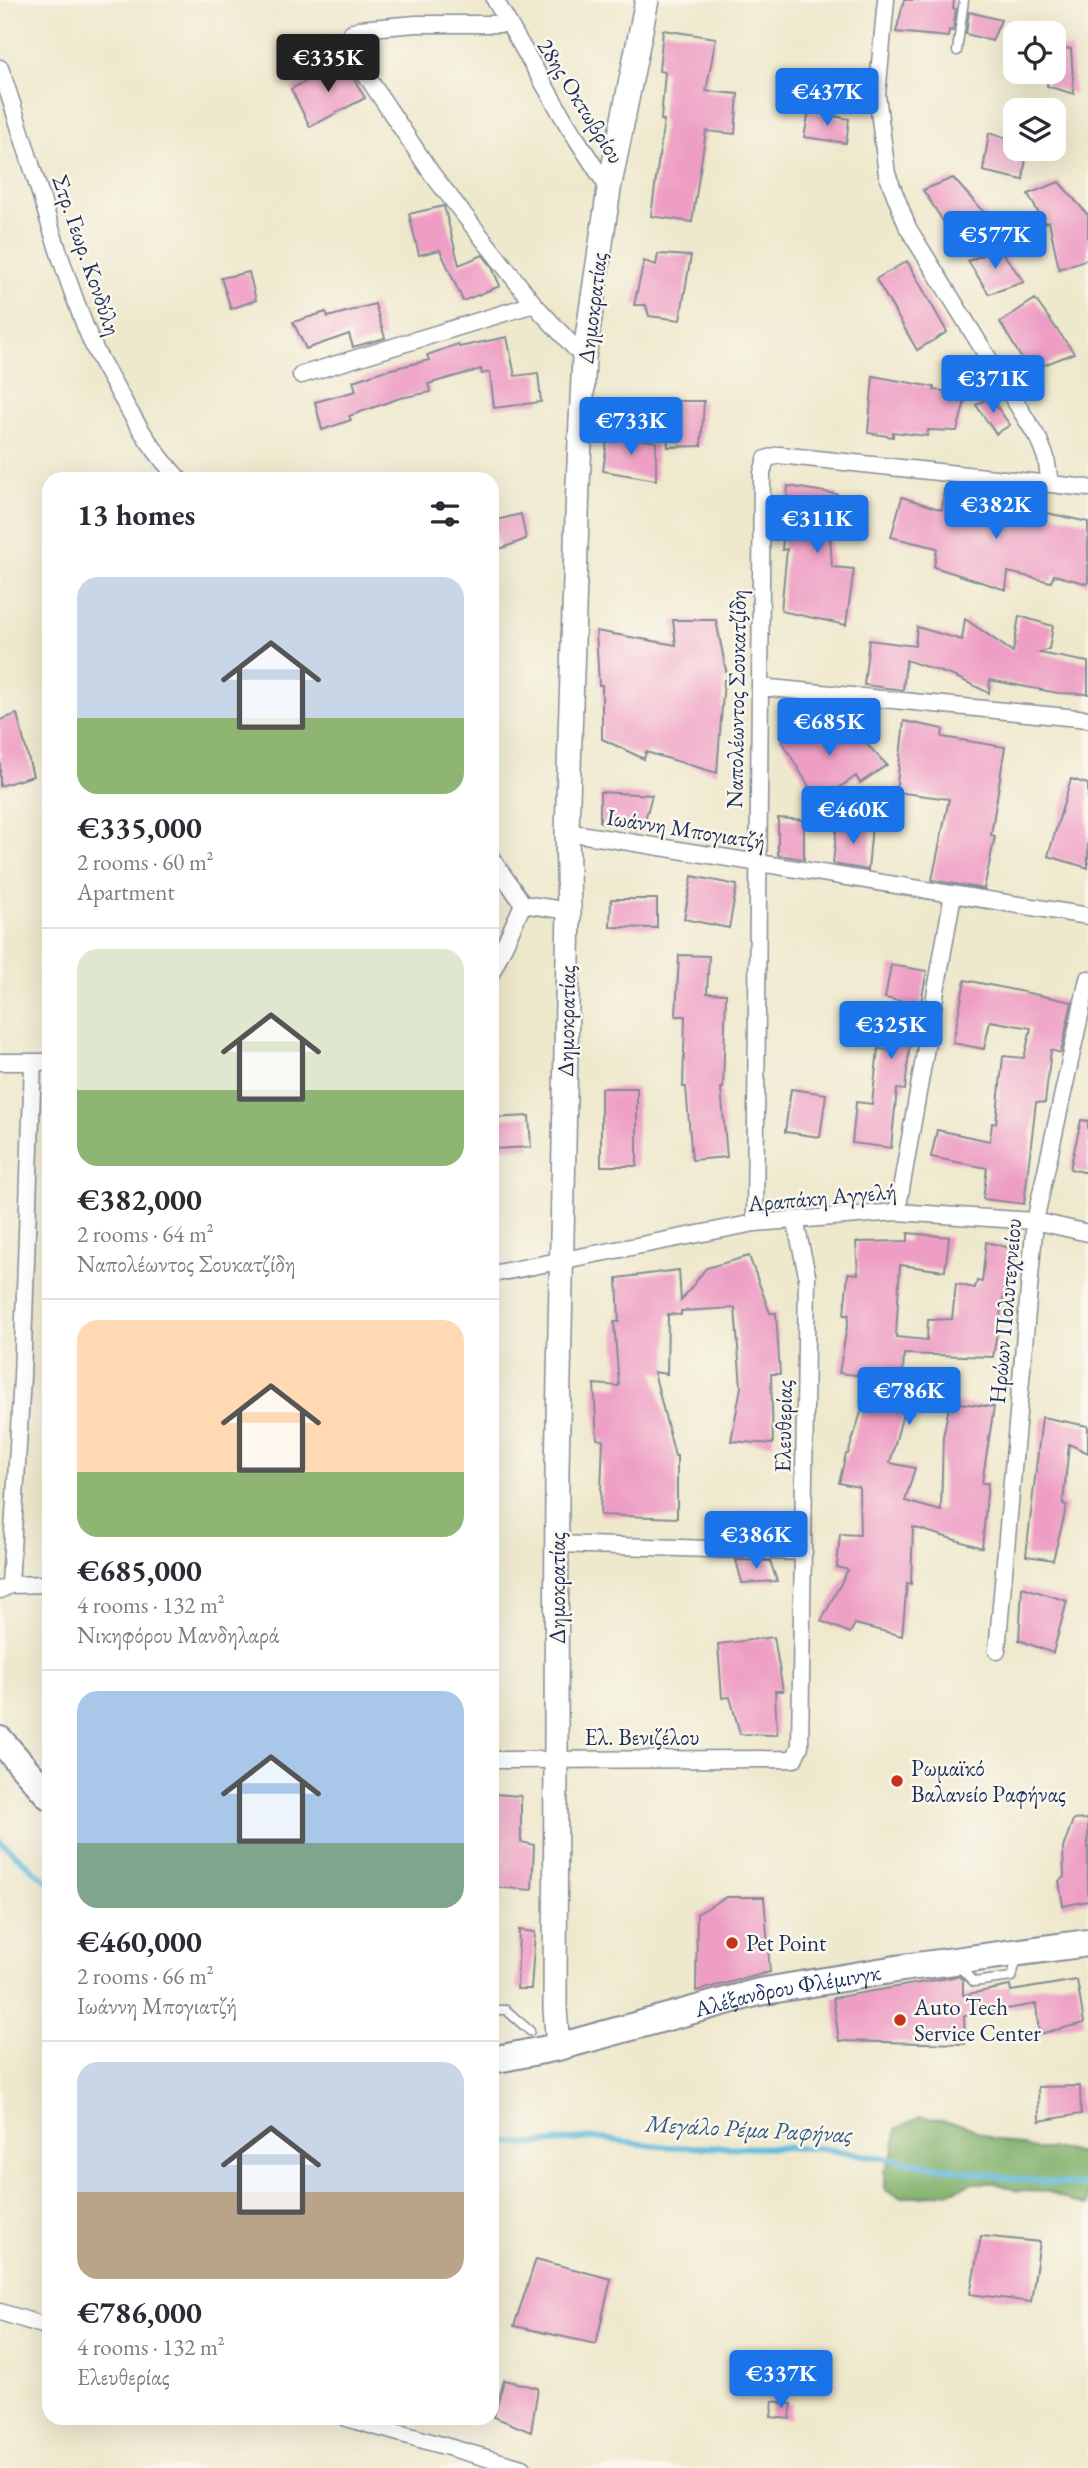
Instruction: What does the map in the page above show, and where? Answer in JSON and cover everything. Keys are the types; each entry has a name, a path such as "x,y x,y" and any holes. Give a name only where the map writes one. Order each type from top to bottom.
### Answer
{"main road":[{"path":"0,1740 42,1788"},
{"name":"Αλέξανδρου Φλέμινγκ","path":"499,2059 558,2047 759,1992 902,1968 1088,1943"}],"street":[{"name":"28ης Οκτωβρίου","path":"495,0 567,124 609,189"},
{"name":"Δημοκρατίας","path":"558,2047 555,2009 557,1544 569,911 567,832 578,484 584,358 609,189 648,0"},
{"path":"886,0 877,95 887,174 908,228 1039,440 1046,458 1050,483"},
{"path":"508,24 416,24 359,29 352,32 346,45 432,174 534,304 584,358"},
{"name":"Στρ. Γεωρ. Κονδύλη","path":"0,68 59,255 90,339 132,415 172,472"},
{"path":"301,375 534,304"},
{"name":"Ναπολέωντος Σουκατζίδη","path":"755,1223 762,472 766,459 779,455 1088,488"},
{"path":"760,687 1088,719"},
{"name":"Ιωάννη Μπογιατζή","path":"567,832 1088,916"},
{"path":"499,869 523,904 569,911"},
{"path":"897,1212 953,894"},
{"path":"499,957 523,904"},
{"name":"Ηρώων Πολυτεχνείου","path":"997,1651 1035,1220 1088,979"},
{"path":"0,1062 41,1062 22,1377 5,1588 42,1585"},
{"name":"Αραπάκη Αγγελή","path":"499,1273 755,1223 897,1212 1035,1220 1088,1233"},
{"name":"Ελευθερίας","path":"794,1759 800,1746 807,1275 795,1220"},
{"path":"557,1544 804,1552"},
{"name":"Ελ. Βενιζέλου","path":"499,1760 794,1759"},
{"path":"0,2312 42,2325"},
{"path":"371,2425 522,2468"}],"lane":[{"path":"957,51 964,0"},
{"path":"964,1972 974,1982 1012,1978 1015,1965"},
{"path":"499,2010 506,2010 530,2031"}],"green space":[{"path":"920,2117 964,2125 992,2138 1034,2149 1064,2149 1088,2155 1088,2205 1072,2202 1049,2192 1019,2191 995,2183 973,2183 922,2197 900,2197 885,2190 884,2172 894,2151 896,2129"}],"building":[{"path":"904,0 954,0 953,8 956,9 953,31 949,30 948,37 896,32"},
{"path":"969,12 1001,20 992,41 966,34"},
{"path":"663,30 716,38 706,91 738,94 735,134 706,131 692,222 651,216 664,120 661,120 665,72 659,71"},
{"path":"1066,48 1071,49 1074,94 1047,86 1066,84"},
{"path":"344,61 365,98 310,127 291,89"},
{"path":"809,111 849,119 846,143 804,137"},
{"path":"989,133 1003,137 1003,161 1025,161 1023,180 983,171"},
{"path":"953,178 989,218 952,235 923,190"},
{"path":"1059,182 1088,215 1088,259 1059,269 1049,221 1044,223 1028,194"},
{"path":"444,206 459,265 483,255 492,267 500,286 463,301 440,250 419,255 409,214"},
{"path":"999,248 1024,282 989,294 968,261"},
{"path":"658,254 691,256 680,320 649,316 646,305 634,305 644,261 656,265"},
{"path":"907,261 947,332 917,350 876,279"},
{"path":"249,272 256,300 231,309 221,278"},
{"path":"1035,299 1074,353 1029,371 1000,322"},
{"path":"375,304 385,338 353,347 349,334 306,349 293,322 326,312 328,317"},
{"path":"507,337 515,376 538,373 541,402 494,408 490,372 482,374 481,369 428,384 431,392 400,398 349,416 351,420 322,430 315,402 356,391 353,381 429,360 427,355 458,344 459,347"},
{"path":"873,376 934,387 934,390 967,394 957,431 928,430 927,436 893,432 893,437 868,433"},
{"path":"990,397 1010,425 996,434 976,405"},
{"path":"665,401 704,401 701,446 668,447"},
{"path":"608,434 656,442 656,480 603,471"},
{"path":"788,486 837,494 836,507 866,514 866,537 830,533 832,567 854,569 846,625 781,611 787,549 782,550"},
{"path":"944,490 982,507 1036,519 1038,511 1088,522 1088,584 1054,575 1051,582 1008,572 1006,590 934,567 937,548 891,537 902,497 942,510"},
{"path":"521,514 526,539 500,549 499,519"},
{"path":"1019,616 1053,626 1049,649 1039,653 1088,662 1088,694 1058,693 990,680 989,693 956,677 906,660 903,690 864,685 869,640 915,646 917,627 962,640 965,619 1013,652"},
{"path":"673,620 716,620 728,680 724,680 717,773 646,752 644,759 602,739 602,685 599,685 596,631 676,645"},
{"path":"17,714 33,776 0,786 0,720"},
{"path":"805,716 823,740 854,731 887,765 860,783 856,776 818,802 779,736"},
{"path":"904,721 943,729 942,737 1005,747 991,835 995,836 984,889 932,880 949,799 896,792"},
{"path":"1071,779 1088,784 1088,868 1048,856"},
{"path":"600,792 652,795 642,831 600,822"},
{"path":"778,818 804,820 804,859 778,855"},
{"path":"837,823 872,825 868,870 833,864"},
{"path":"692,876 737,885 729,928 684,919"},
{"path":"611,899 657,899 657,928 610,927"},
{"path":"679,955 709,956 707,993 726,994 721,1088 727,1157 692,1160 686,1087 683,1087 685,1016 676,1016"},
{"path":"891,965 927,971 913,1043 910,1042 905,1090 897,1089 891,1148 852,1143 856,1102 872,1104 878,1049 890,1050 900,1001 885,998"},
{"path":"965,980 1072,1002 1061,1053 1051,1050 1045,1103 1036,1102 1024,1204 983,1199 987,1168 931,1157 937,1130 990,1141 992,1123 996,1123 1003,1056 1024,1058 1031,1028 990,1021 984,1049 953,1043"},
{"path":"601,1088 637,1088 637,1166 601,1166"},
{"path":"791,1089 826,1094 820,1137 785,1132"},
{"path":"529,1116 531,1147 499,1149 499,1118"},
{"path":"1081,1120 1088,1121 1088,1173 1070,1169"},
{"path":"908,1233 949,1237 945,1271 900,1265 896,1337 927,1340 928,1320 952,1319 956,1284 975,1288 977,1281 982,1282 986,1242 1014,1249 993,1357 904,1354 901,1404 905,1406 890,1463 915,1468 905,1501 941,1511 943,1436 950,1402 994,1407 982,1483 988,1483 982,1548 913,1527 911,1584 907,1583 902,1636 855,1624 850,1633 821,1621 848,1570 837,1567 840,1534 860,1535 859,1487 839,1483 872,1377 839,1373 849,1315 844,1315 848,1273 858,1274 856,1242 908,1241"},
{"path":"749,1256 770,1313 776,1313 780,1374 771,1374 773,1444 731,1441 741,1387 735,1308 681,1311 681,1315 668,1314 667,1374 654,1372 677,1456 677,1518 600,1515 603,1440 597,1439 594,1384 619,1386 614,1322 619,1322 617,1278 679,1270 681,1301 706,1268"},
{"path":"1042,1417 1088,1426 1088,1453 1069,1444 1063,1504 1067,1505 1053,1560 1026,1556"},
{"path":"736,1560 770,1561 777,1581 742,1583"},
{"path":"1022,1587 1067,1601 1053,1653 1019,1640"},
{"path":"774,1637 783,1691 775,1691 777,1735 740,1734 730,1697 722,1698 718,1644"},
{"path":"499,1794 521,1796 521,1842 534,1845 532,1890 499,1888"},
{"path":"1088,1819 1088,1901 1063,1906 1059,1881 1064,1877 1063,1848 1073,1820"},
{"name":"Pet Point","path":"726,1897 764,1897 770,1972 696,1991 697,1914"},
{"path":"519,1930 535,1932 531,1989 517,1989"},
{"name":"Auto Tech Service Center","path":"959,1976 963,1980 963,1995 1010,1986 1011,1991 1077,1980 1084,2023 1039,2034 1036,2004 964,2016 965,2044 839,2041 833,1998"},
{"path":"1080,2086 1081,2114 1039,2121 1038,2087"},
{"path":"981,2236 1040,2242 1031,2302 970,2294"},
{"path":"536,2259 611,2279 596,2344 514,2326"},
{"path":"504,2380 538,2388 531,2432 499,2419 499,2398"},
{"path":"773,2401 792,2404 790,2419 771,2417"}],"waterway":[{"name":"Μεγάλο Ρέμα Ραφήνας","path":"0,1841 42,1877"},
{"name":"Μεγάλο Ρέμα Ραφήνας","path":"499,2140 524,2145 593,2138 668,2147 817,2148 1017,2179 1088,2186"}],"place":[{"name":"Ρωμαϊκό Βαλανείο Ραφήνας","path":"897,1781"},
{"name":"Pet Point","path":"732,1943"},
{"name":"Auto Tech Service Center","path":"900,2020"}]}
